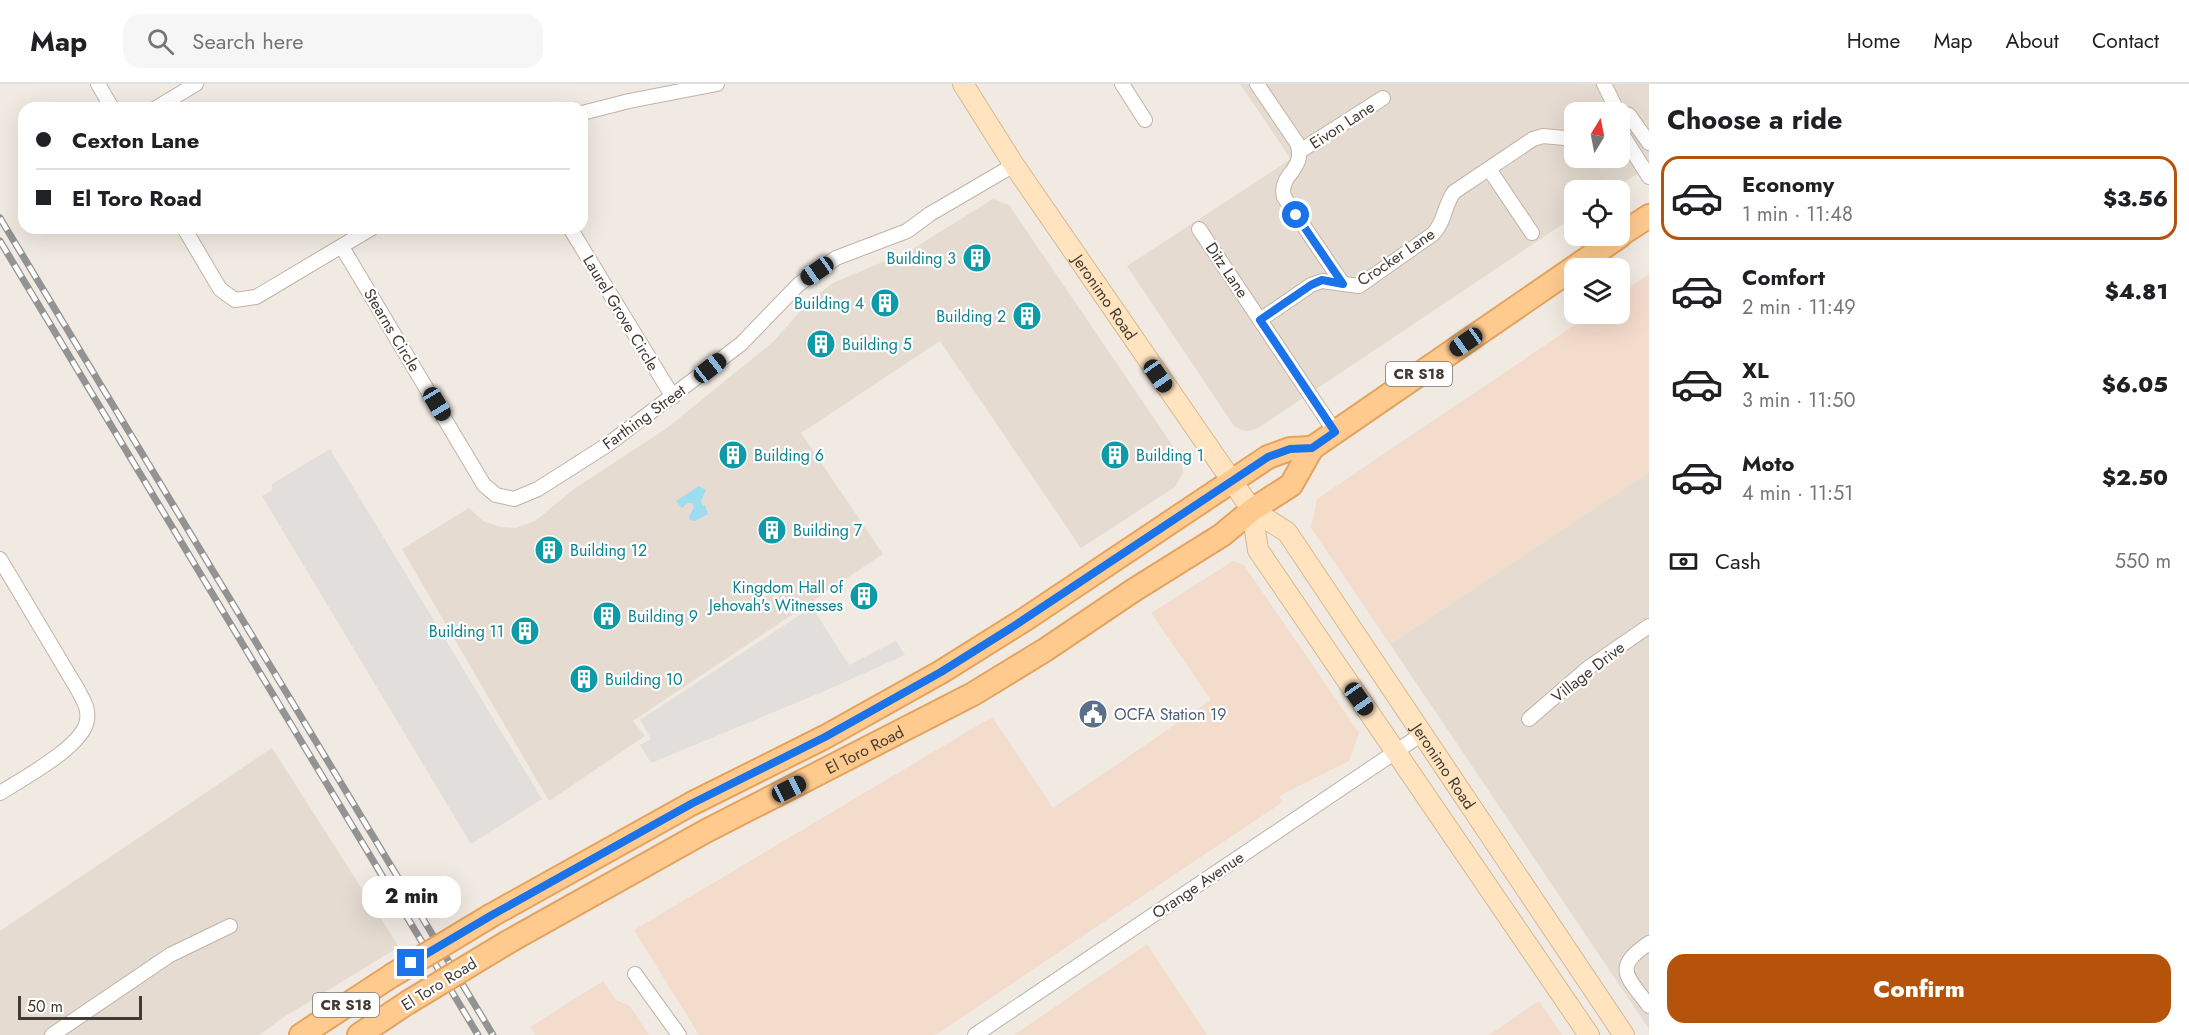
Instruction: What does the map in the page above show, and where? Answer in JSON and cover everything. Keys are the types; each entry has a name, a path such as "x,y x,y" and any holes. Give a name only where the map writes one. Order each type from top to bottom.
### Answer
{"main road":[{"name":"Jeronimo Road","path":"963,84 1014,165 1252,510 1287,532 1624,1035"},
{"name":"El Toro Road","path":"1630,228 1649,216"},
{"name":"El Toro Road","path":"359,1035 508,942 706,831 973,694 1045,650 1217,539 1252,510 1291,485 1312,448 1604,246"},
{"name":"El Toro Road","path":"301,1035 391,976 492,915 691,804 825,737 941,672 1024,620 1268,457 1290,449 1312,448"},
{"name":"Jeronimo Road","path":"1252,510 1258,550 1589,1035"}],"street":[{"path":"98,84 108,102"},
{"path":"166,102 196,84"},
{"path":"588,111 717,84"},
{"path":"1122,84 1145,120"},
{"path":"1257,84 1300,151 1300,161 1284,182 1282,189 1284,197 1343,284"},
{"path":"1610,86 1614,102"},
{"name":"Eivon Lane","path":"1300,151 1383,98"},
{"path":"1630,116 1649,143"},
{"name":"Crocker Lane","path":"1260,320 1322,280 1359,286 1433,234 1441,224 1454,192 1533,139 1543,136 1564,138"},
{"path":"1630,147 1649,177"},
{"name":"Farthing Street","path":"505,498 523,497 608,445 741,344 799,284 836,258 907,231 930,214 1014,165"},
{"path":"1490,169 1532,233"},
{"name":"Ditz Lane","path":"1199,229 1335,432"},
{"path":"188,234 220,289 235,300 256,297 363,234"},
{"name":"Laurel Grove Circle","path":"574,234 673,397"},
{"name":"Stearns Circle","path":"342,247 484,485 496,495 505,498"},
{"path":"0,559 82,697 88,711 88,720 83,734 74,745 0,793"},
{"name":"Village Drive","path":"1529,719 1588,668 1649,626"},
{"name":"Orange Avenue","path":"975,1035 1422,734"},
{"path":"52,1035 170,955 230,926"},
{"path":"1649,943 1631,955 1626,969 1628,976 1649,1006"},
{"path":"635,974 680,1035"}],"shaded area":[{"path":"1240,84 1649,84 1649,166 1628,180 1564,180 1564,223 1258,428 1249,431 1234,426 1127,266 1291,159"},
{"path":"993,199 1009,205 1181,458 1183,472 1175,487 1081,548 940,341 801,433 883,554 633,721 645,736 549,801 402,549 469,508 483,521 500,527 516,528 535,521 574,489 667,428 774,341 810,300 833,283 911,250"},
{"path":"1649,274 1649,472 1390,644 1311,528 1317,499 1576,324 1630,324 1630,287"},
{"path":"330,449 542,799 471,844 262,496 272,490 272,484"},
{"path":"1649,472 1649,1029 1390,644"},
{"path":"1233,561 1244,565 1359,733 1349,761 1279,796 1283,802 935,1035 699,1035 634,930 992,717 1053,808 1211,700 1151,613"},
{"path":"812,607 849,665 896,641 905,655 651,763 640,745 651,739 640,720"},
{"path":"272,748 399,947 284,1017 259,1035 0,1035 0,931"},
{"path":"1147,944 1207,1035 1014,1035"},
{"path":"603,981 616,1000 630,1006 649,1035 536,1035 530,1027"},
{"path":"1539,1001 1562,1035 1489,1035"}],"water":[{"path":"699,486 706,490 701,501 708,514 695,521 690,520 689,516 694,507 692,503 687,503 682,508 676,501"}],"railway":[{"path":"0,218 493,1035"},
{"path":"0,241 478,1035"}],"place":[{"name":"Building 3","path":"977,258"},
{"name":"Building 4","path":"885,303"},
{"name":"Building 2","path":"1027,316"},
{"name":"Building 5","path":"821,344"},
{"name":"Building 6","path":"733,455"},
{"name":"Building 1","path":"1115,455"},
{"name":"Building 7","path":"772,530"},
{"name":"Building 12","path":"549,550"},
{"name":"Kingdom Hall of Jehovah's Witnesses","path":"864,596"},
{"name":"Building 9","path":"607,616"},
{"name":"Building 11","path":"525,631"},
{"name":"Building 10","path":"584,679"},
{"name":"OCFA Station 19","path":"1093,714"}],"route":[{"path":"411,963 691,804 825,737 941,672 1268,457 1290,449 1312,448 1335,432 1260,320 1322,280 1343,284 1296,215"}]}
